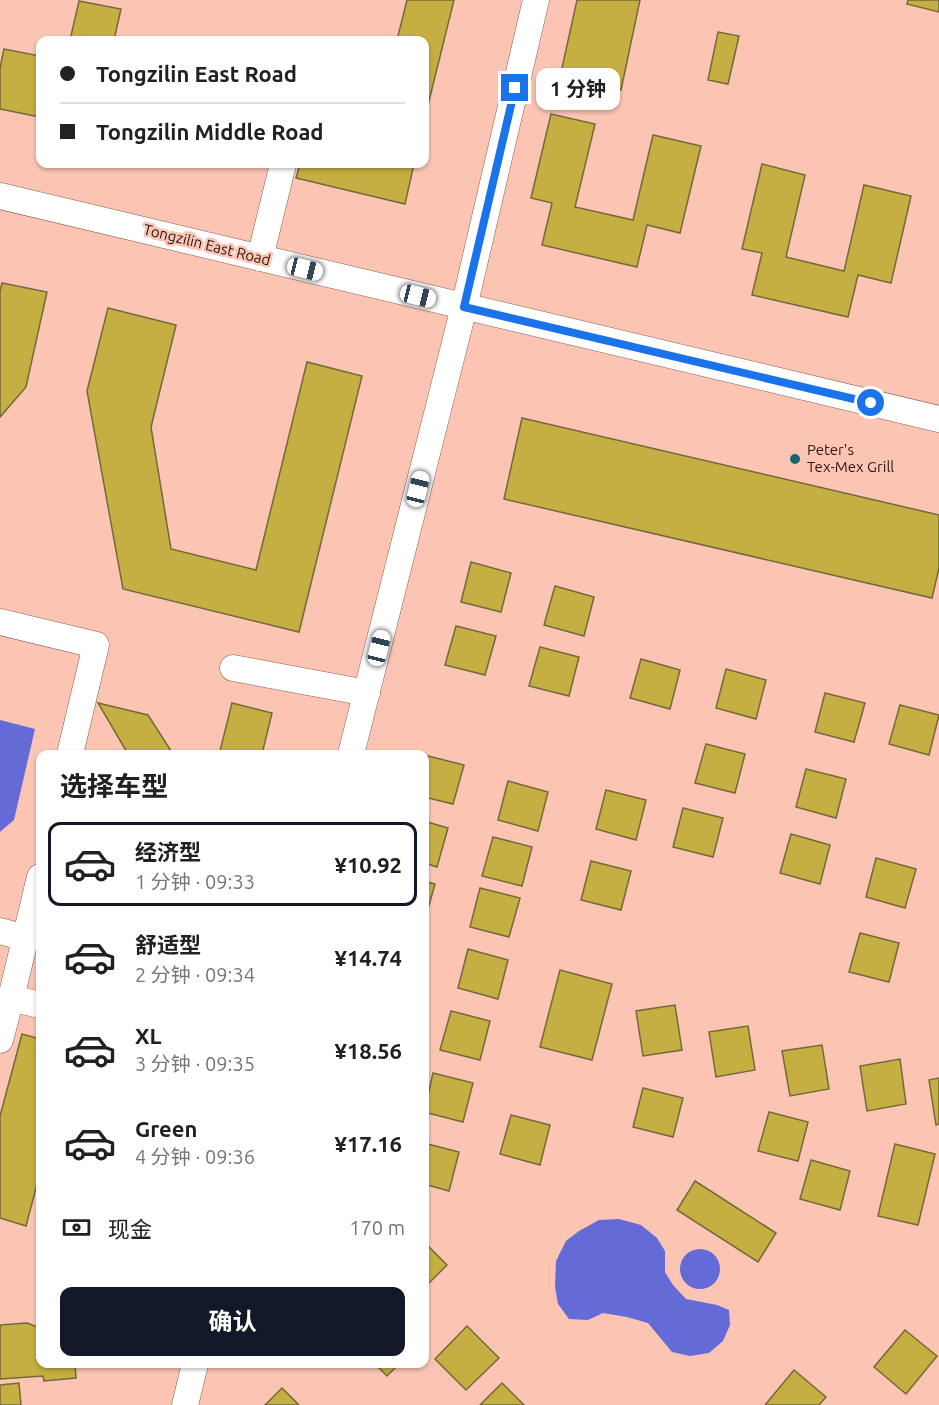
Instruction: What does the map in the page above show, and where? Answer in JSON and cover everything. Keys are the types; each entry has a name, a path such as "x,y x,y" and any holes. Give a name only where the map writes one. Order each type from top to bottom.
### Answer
{"street":[{"path":"352,750 464,307 536,0"},
{"path":"260,258 282,168"},
{"name":"Tongzilin East Road","path":"0,196 939,419"},
{"path":"0,622 96,645 71,750"},
{"path":"233,668 367,693"},
{"path":"0,1040 36,894"},
{"path":"0,931 26,938"},
{"path":"11,998 36,1004"},
{"path":"185,1405 194,1368"}],"shaded area":[{"path":"0,720 35,729 14,820 0,832"},
{"path":"619,1219 641,1225 657,1238 665,1251 665,1272 686,1299 717,1305 729,1310 730,1325 723,1341 709,1353 690,1356 672,1352 648,1323 627,1317 603,1313 588,1320 569,1319 558,1304 555,1287 556,1261 566,1241 599,1220"},
{"path":"700,1249 708,1250 714,1255 719,1261 719,1277 714,1283 708,1288 700,1289 692,1288 686,1283 681,1277 680,1269 681,1261 686,1255 692,1250"}],"building":[{"path":"407,0 454,0 429,101 429,36 398,36"},
{"path":"577,0 640,0 621,90 560,77"},
{"path":"908,0 939,0 939,12 907,4"},
{"path":"79,1 121,9 115,36 71,36"},
{"path":"718,32 739,36 728,84 708,80"},
{"path":"4,49 36,55 36,116 0,109 0,68"},
{"path":"551,114 595,124 575,207 633,220 653,135 701,146 680,233 647,225 637,267 542,245 552,203 531,198"},
{"path":"762,164 805,175 786,257 844,271 864,185 911,196 891,283 858,275 848,317 752,295 762,253 742,249"},
{"path":"299,168 413,168 405,204 296,178"},
{"path":"2,283 47,292 26,387 0,417 0,291"},
{"path":"108,308 176,325 151,427 171,549 256,570 307,362 362,376 299,632 123,589 87,391"},
{"path":"522,418 939,515 939,568 932,598 504,499"},
{"path":"471,562 511,573 501,612 461,602"},
{"path":"555,586 594,597 584,636 544,625"},
{"path":"456,626 496,636 485,675 445,665"},
{"path":"540,647 579,657 569,696 529,686"},
{"path":"641,659 680,670 670,709 630,698"},
{"path":"726,669 766,680 756,719 716,708"},
{"path":"825,693 865,703 854,742 815,732"},
{"path":"98,703 148,715 170,750 126,750"},
{"path":"232,703 272,713 263,750 220,750"},
{"path":"900,705 939,715 929,755 889,744"},
{"path":"706,744 745,754 735,793 695,783"},
{"path":"429,756 464,765 453,804 429,798"},
{"path":"806,769 846,779 836,818 796,807"},
{"path":"508,781 548,792 538,831 498,820"},
{"path":"606,790 646,800 636,840 596,829"},
{"path":"683,808 723,818 713,857 673,847"},
{"path":"429,822 448,828 437,867 429,865"},
{"path":"791,834 830,845 820,884 780,873"},
{"path":"493,837 532,847 522,886 482,876"},
{"path":"876,858 916,869 905,908 866,897"},
{"path":"591,861 631,871 621,910 581,900"},
{"path":"429,882 435,884 429,905"},
{"path":"480,888 520,898 509,937 470,927"},
{"path":"860,933 899,943 889,982 849,972"},
{"path":"468,949 508,960 498,999 458,988"},
{"path":"560,970 612,984 592,1060 540,1047"},
{"path":"675,1005 682,1050 643,1056 636,1011"},
{"path":"451,1011 490,1021 480,1060 440,1050"},
{"path":"748,1026 755,1070 716,1077 709,1032"},
{"path":"22,1034 36,1038 36,1188 26,1226 0,1218 0,1116"},
{"path":"822,1045 829,1089 790,1096 782,1051"},
{"path":"900,1059 906,1104 867,1111 860,1066"},
{"path":"433,1073 473,1083 463,1122 429,1113 429,1090"},
{"path":"939,1078 939,1124 936,1125 929,1080"},
{"path":"643,1088 683,1098 673,1137 633,1127"},
{"path":"769,1112 808,1122 798,1161 758,1151"},
{"path":"511,1115 550,1125 540,1165 500,1154"},
{"path":"429,1144 459,1152 449,1191 429,1185"},
{"path":"895,1144 935,1154 918,1225 878,1216"},
{"path":"811,1160 850,1171 840,1210 800,1199"},
{"path":"695,1181 776,1233 758,1262 677,1210"},
{"path":"429,1247 447,1265 429,1283"},
{"path":"27,1323 36,1326 36,1368 75,1368 76,1378 44,1381 43,1376 0,1379 0,1325"},
{"path":"467,1326 499,1358 466,1390 435,1359"},
{"path":"905,1330 937,1356 906,1394 874,1367"},
{"path":"379,1368 395,1368 387,1376"},
{"path":"794,1370 826,1397 819,1405 765,1405"},
{"path":"19,1383 21,1405 0,1405 0,1385"},
{"path":"502,1383 524,1405 480,1405"},
{"path":"282,1388 299,1405 265,1405"}],"place":[{"name":"Peter's Tex-Mex Grill","path":"795,459"}],"route":[{"path":"515,88 464,307 871,403"}]}
